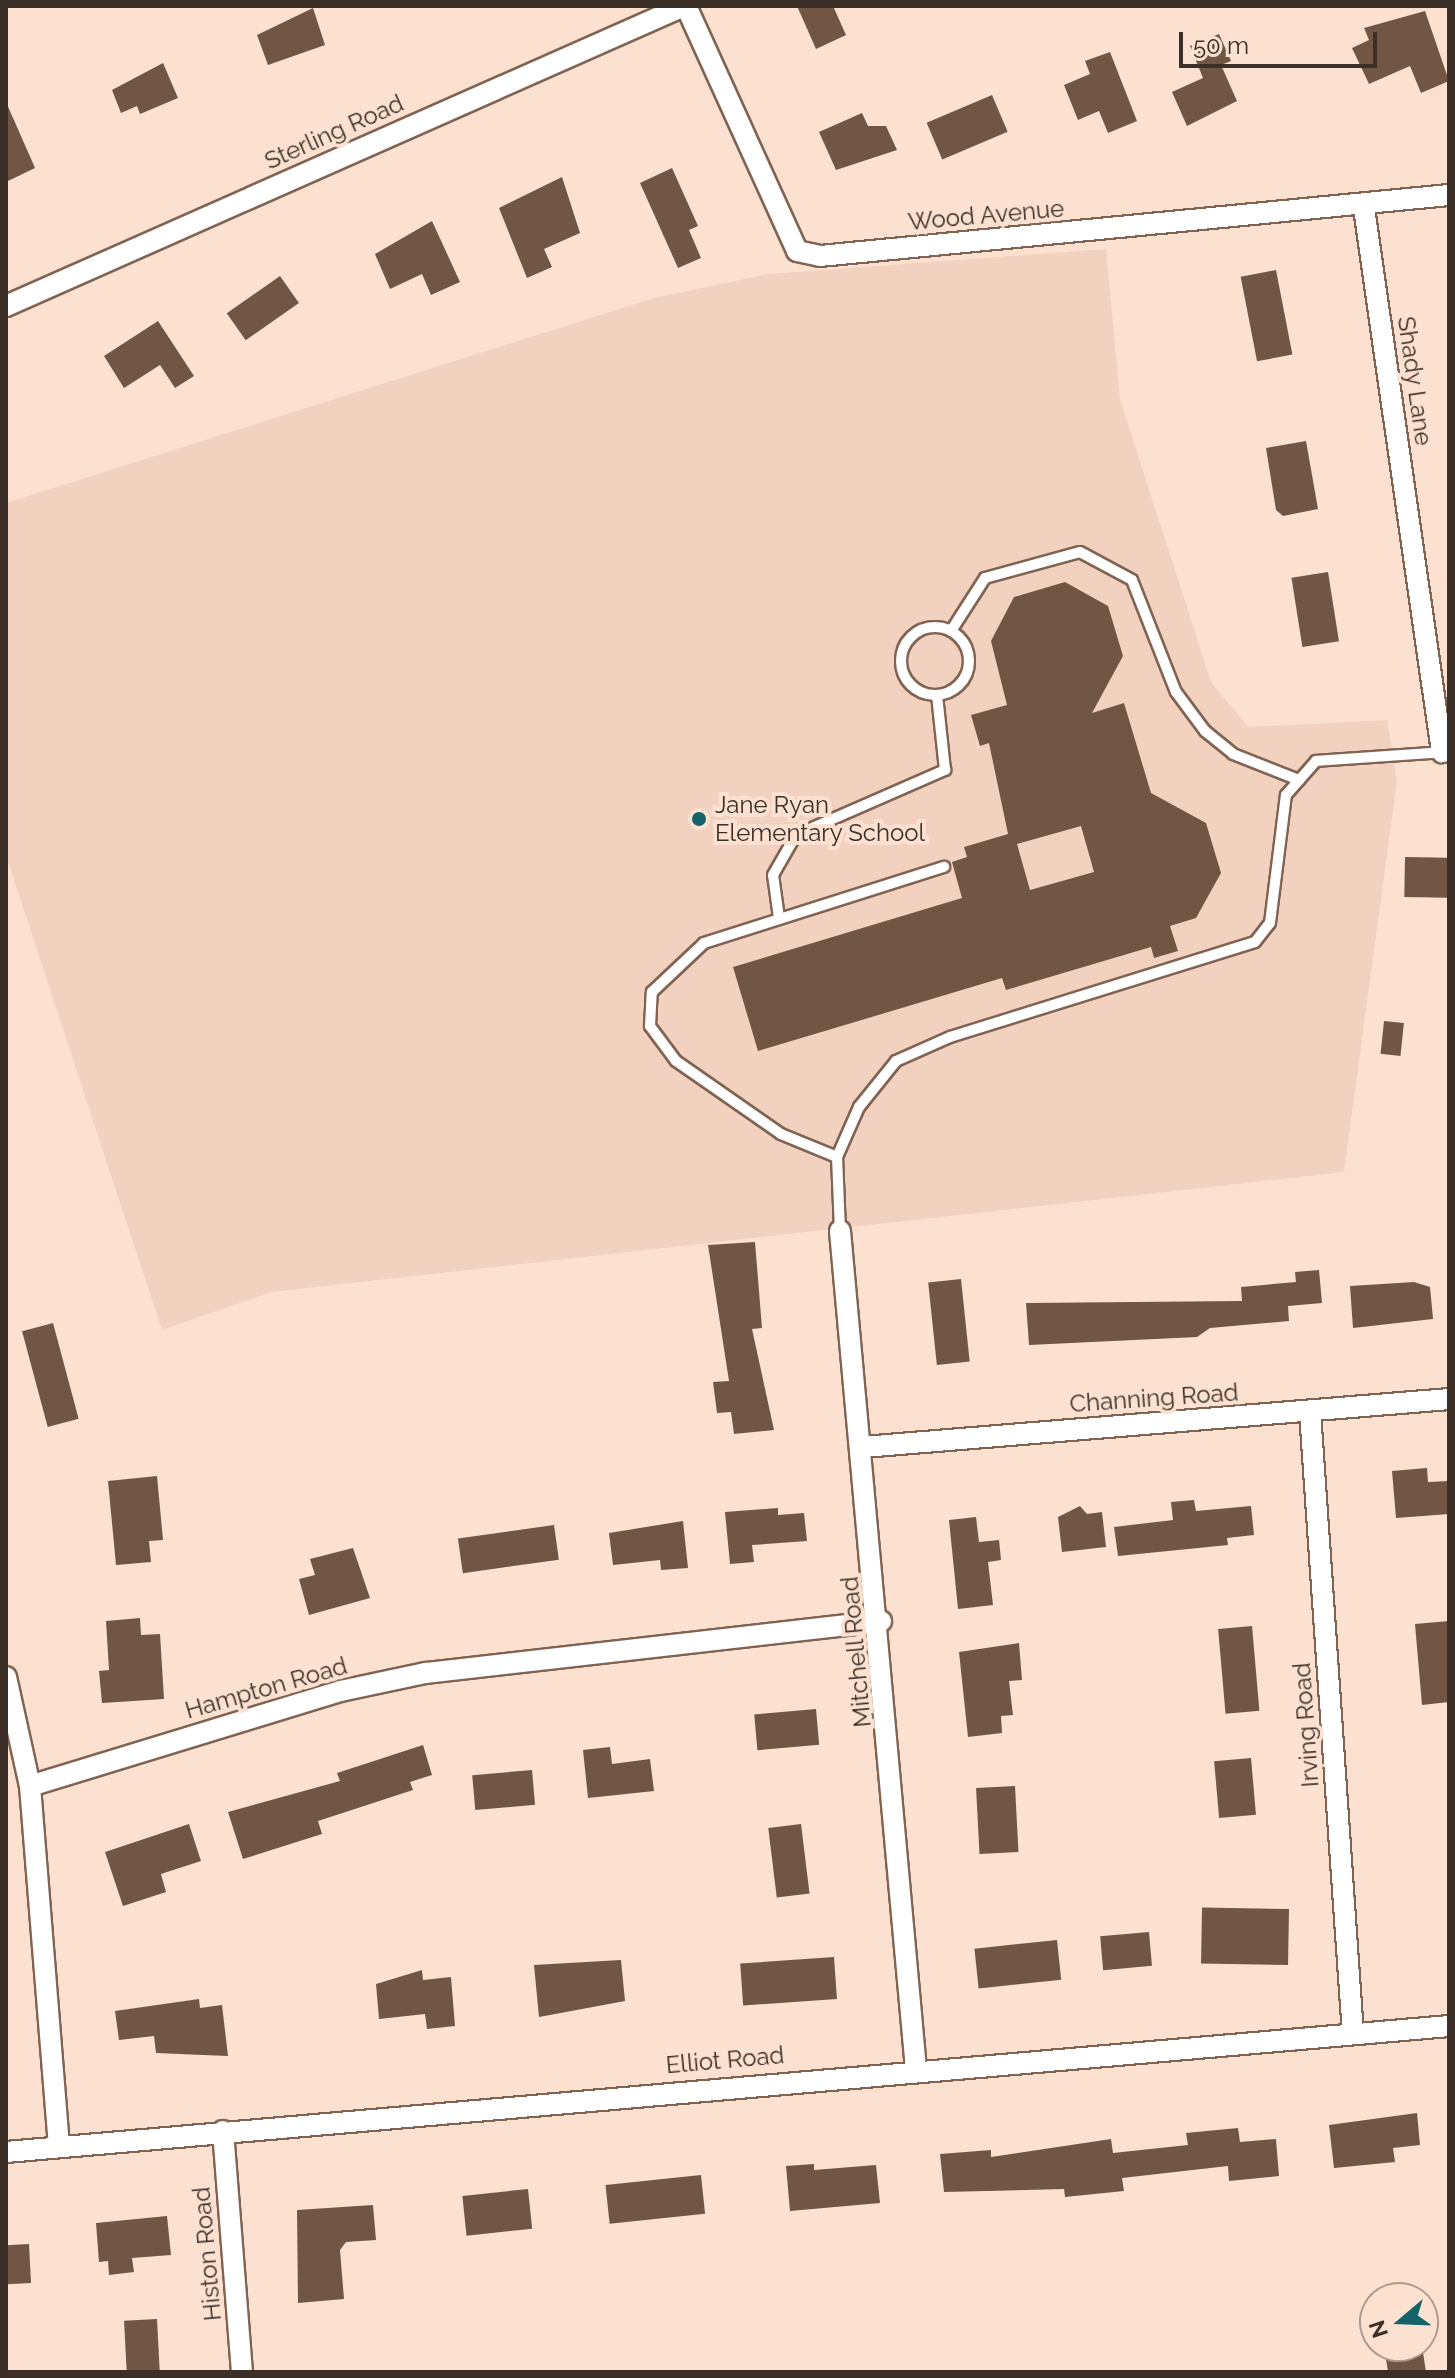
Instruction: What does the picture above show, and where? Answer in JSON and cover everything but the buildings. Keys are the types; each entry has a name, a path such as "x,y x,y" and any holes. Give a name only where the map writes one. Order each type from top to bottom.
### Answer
{"street":[{"name":"Wood Avenue","path":"685,6 797,251 820,256 1364,208 1449,195"},
{"name":"Sterling Road","path":"6,306 685,6"},
{"name":"Shady Lane","path":"1364,208 1445,752"},
{"name":"Mitchell Road","path":"840,1231 881,1621 916,2070"},
{"name":"Channing Road","path":"863,1447 1449,1399"},
{"name":"Irving Road","path":"1310,1412 1353,2034"},
{"name":"Hampton Road","path":"30,1786 341,1691 426,1673 881,1621"},
{"path":"6,1677 30,1786 59,2147"},
{"name":"Elliot Road","path":"6,2152 916,2070 1449,2026"},
{"name":"Histon Road","path":"223,2131 242,2372"}],"lane":[{"path":"951,631 985,578 1080,552 1132,580 1176,692 1205,731 1233,754 1299,780"},
{"path":"921,630 951,631 967,650 967,672 954,690 937,695 913,687 901,656 921,630"},
{"path":"779,918 773,875 796,835 945,770 937,695"},
{"path":"840,1231 837,1157 859,1107 896,1061 950,1037 1243,947 1265,934 1286,795 1316,761 1445,752"},
{"path":"837,1157 781,1134 676,1061 650,1026 652,992 704,943 944,867"}],"shaded area":[{"name":"Jane Ryan Elementary School","path":"1106,249 1120,399 1211,682 1248,727 1387,720 1397,781 1344,1172 271,1292 162,1330 6,856 6,503 654,298 769,274"}],"place":[{"name":"Jane Ryan Elementary School","path":"699,819"}]}
